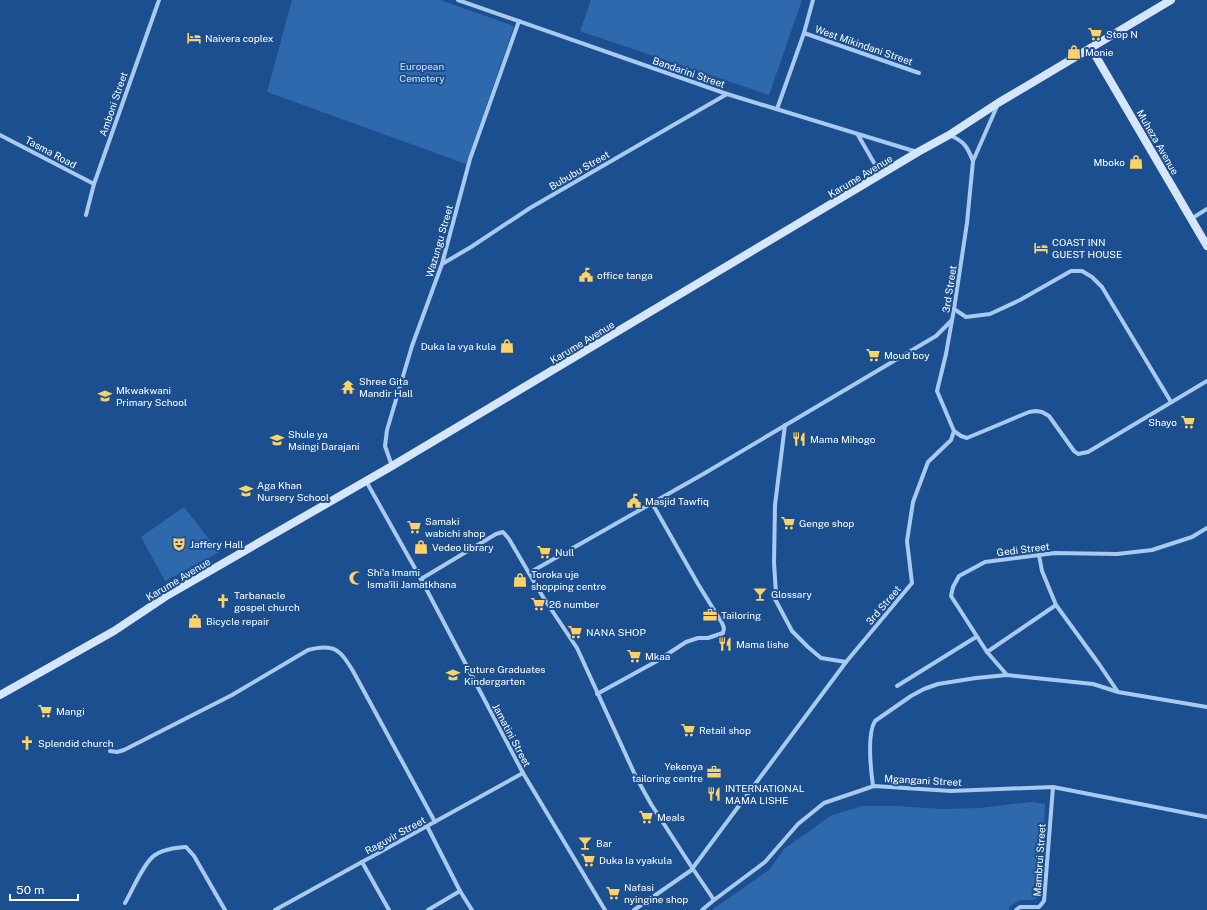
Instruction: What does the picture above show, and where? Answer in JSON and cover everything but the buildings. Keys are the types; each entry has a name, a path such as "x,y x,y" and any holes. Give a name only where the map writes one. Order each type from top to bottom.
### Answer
{"main road":[{"name":"Karume Avenue","path":"0,695 114,632 168,595 392,466 918,152 949,135 998,103 1171,0"},
{"name":"Muheza Avenue","path":"1091,48 1207,246"}],"street":[{"name":"Amboni Street","path":"86,215 94,184 159,0"},
{"name":"Bandarini Street","path":"458,0 727,94 918,152"},
{"path":"777,109 814,0"},
{"name":"Wazungu Street","path":"392,466 385,446 387,430 412,346 442,264 470,159 518,21"},
{"name":"West Mikindani Street","path":"804,33 918,73"},
{"name":"Bububu Street","path":"442,264 471,247 530,208 727,94"},
{"name":"3rd Street","path":"692,869 846,662 912,583 907,541 913,502 928,462 951,440 954,430 937,391 946,354 954,309 967,223 973,161 998,103"},
{"name":"Tasma Road","path":"0,135 94,184"},
{"path":"858,135 881,175"},
{"path":"949,135 960,139 964,143 973,161"},
{"path":"1190,219 1207,209"},
{"path":"954,309 966,317 990,314 1020,300 1071,272 1082,271 1102,286 1171,402"},
{"path":"529,573 652,503 936,336 952,319"},
{"path":"954,430 961,436 967,438 1029,412 1042,412 1049,416 1074,451 1078,454 1088,452 1207,381"},
{"path":"785,425 775,506 775,598 792,631 808,647 821,658 846,662"},
{"name":"Jamatini Street","path":"365,481 421,580 523,773 605,910"},
{"path":"598,694 657,661 686,642 698,638 708,638 723,633 724,628 722,623 652,503"},
{"name":"Gedi Street","path":"1007,675 986,652 951,596 953,587 959,576 985,562 1056,553 1117,554 1152,550 1192,537 1207,528"},
{"path":"421,580 496,534 503,532 509,539 543,597 577,648 651,804 692,869 714,900"},
{"path":"1039,555 1042,571 1056,605 1118,692"},
{"path":"986,652 1056,605"},
{"path":"897,686 976,637"},
{"path":"110,751 124,750 210,706 308,650 333,648 341,653 353,671 435,822"},
{"path":"873,786 870,770 873,724 911,696 938,684 1007,675 1093,684 1118,692 1207,708"},
{"name":"Raguvir Street","path":"274,910 523,773"},
{"name":"Mgangani Street","path":"702,910 765,862 798,824 824,803 873,786 951,791 1053,787 1207,817"},
{"name":"Mambrui Street","path":"1016,910 1020,907 1039,907 1044,902 1053,787"},
{"path":"427,826 460,891 472,910"},
{"path":"125,903 149,860 156,854 165,850 186,848 194,856 225,910"},
{"path":"362,862 389,910"},
{"path":"634,910 692,869"},
{"path":"428,910 460,891"}],"green space":[{"name":"European Cemetery","path":"292,0 440,0 514,26 466,164 267,92"},
{"path":"591,0 802,0 769,95 580,31"},
{"name":"Jaffery Hall","path":"184,507 219,552 165,581 141,537"},
{"path":"1032,802 1045,804 1040,897 1033,900 1020,900 1009,907 1009,910 712,910 770,869 784,849 832,815 863,806 896,806 940,809 979,808"}],"place":[{"name":"Stop N","path":"1095,34"},
{"name":"Naivera coplex","path":"194,38"},
{"name":"Monie","path":"1074,52"},
{"name":"Mboko","path":"1136,162"},
{"name":"COAST INN GUEST HOUSE","path":"1041,248"},
{"name":"office tanga","path":"586,275"},
{"name":"Duka la vya kula","path":"507,346"},
{"name":"Moud boy","path":"873,355"},
{"name":"Shree Gita Mandir Hall","path":"348,387"},
{"name":"Mkwakwani Primary School","path":"105,396"},
{"name":"Shayo","path":"1188,422"},
{"name":"Mama Mihogo","path":"799,439"},
{"name":"Shule ya Msingi Darajani","path":"277,440"},
{"name":"Aga Khan Nursery School","path":"246,491"},
{"name":"Masjid Tawfiq","path":"634,501"},
{"name":"Genge shop","path":"788,523"},
{"name":"Samaki wabichi shop","path":"414,527"},
{"name":"Jaffery Hall","path":"179,544"},
{"name":"Vedeo library","path":"421,547"},
{"name":"Null","path":"544,552"},
{"name":"Shi'a Imami Isma'ili Jamatkhana","path":"356,578"},
{"name":"Toroka uje shopping centre","path":"520,580"},
{"name":"Glossary","path":"760,594"},
{"name":"Tarbanacle gospel church","path":"223,601"},
{"name":"26 number","path":"538,604"},
{"name":"Tailoring","path":"710,615"},
{"name":"Bicycle repair","path":"195,621"},
{"name":"NANA SHOP","path":"575,632"},
{"name":"Mama lishe","path":"725,644"},
{"name":"Mkaa","path":"634,656"},
{"name":"Future Graduates Kindergarten","path":"453,675"},
{"name":"Mangi","path":"45,711"},
{"name":"Retail shop","path":"688,730"},
{"name":"Splendid church","path":"27,743"},
{"name":"Yekenya tailoring centre","path":"714,772"},
{"name":"INTERNATIONAL MAMA LISHE","path":"714,794"},
{"name":"Meals","path":"646,817"},
{"name":"Bar","path":"585,843"},
{"name":"Duka la vyakula","path":"588,860"},
{"name":"Nafasi nyingine shop","path":"613,893"}]}
